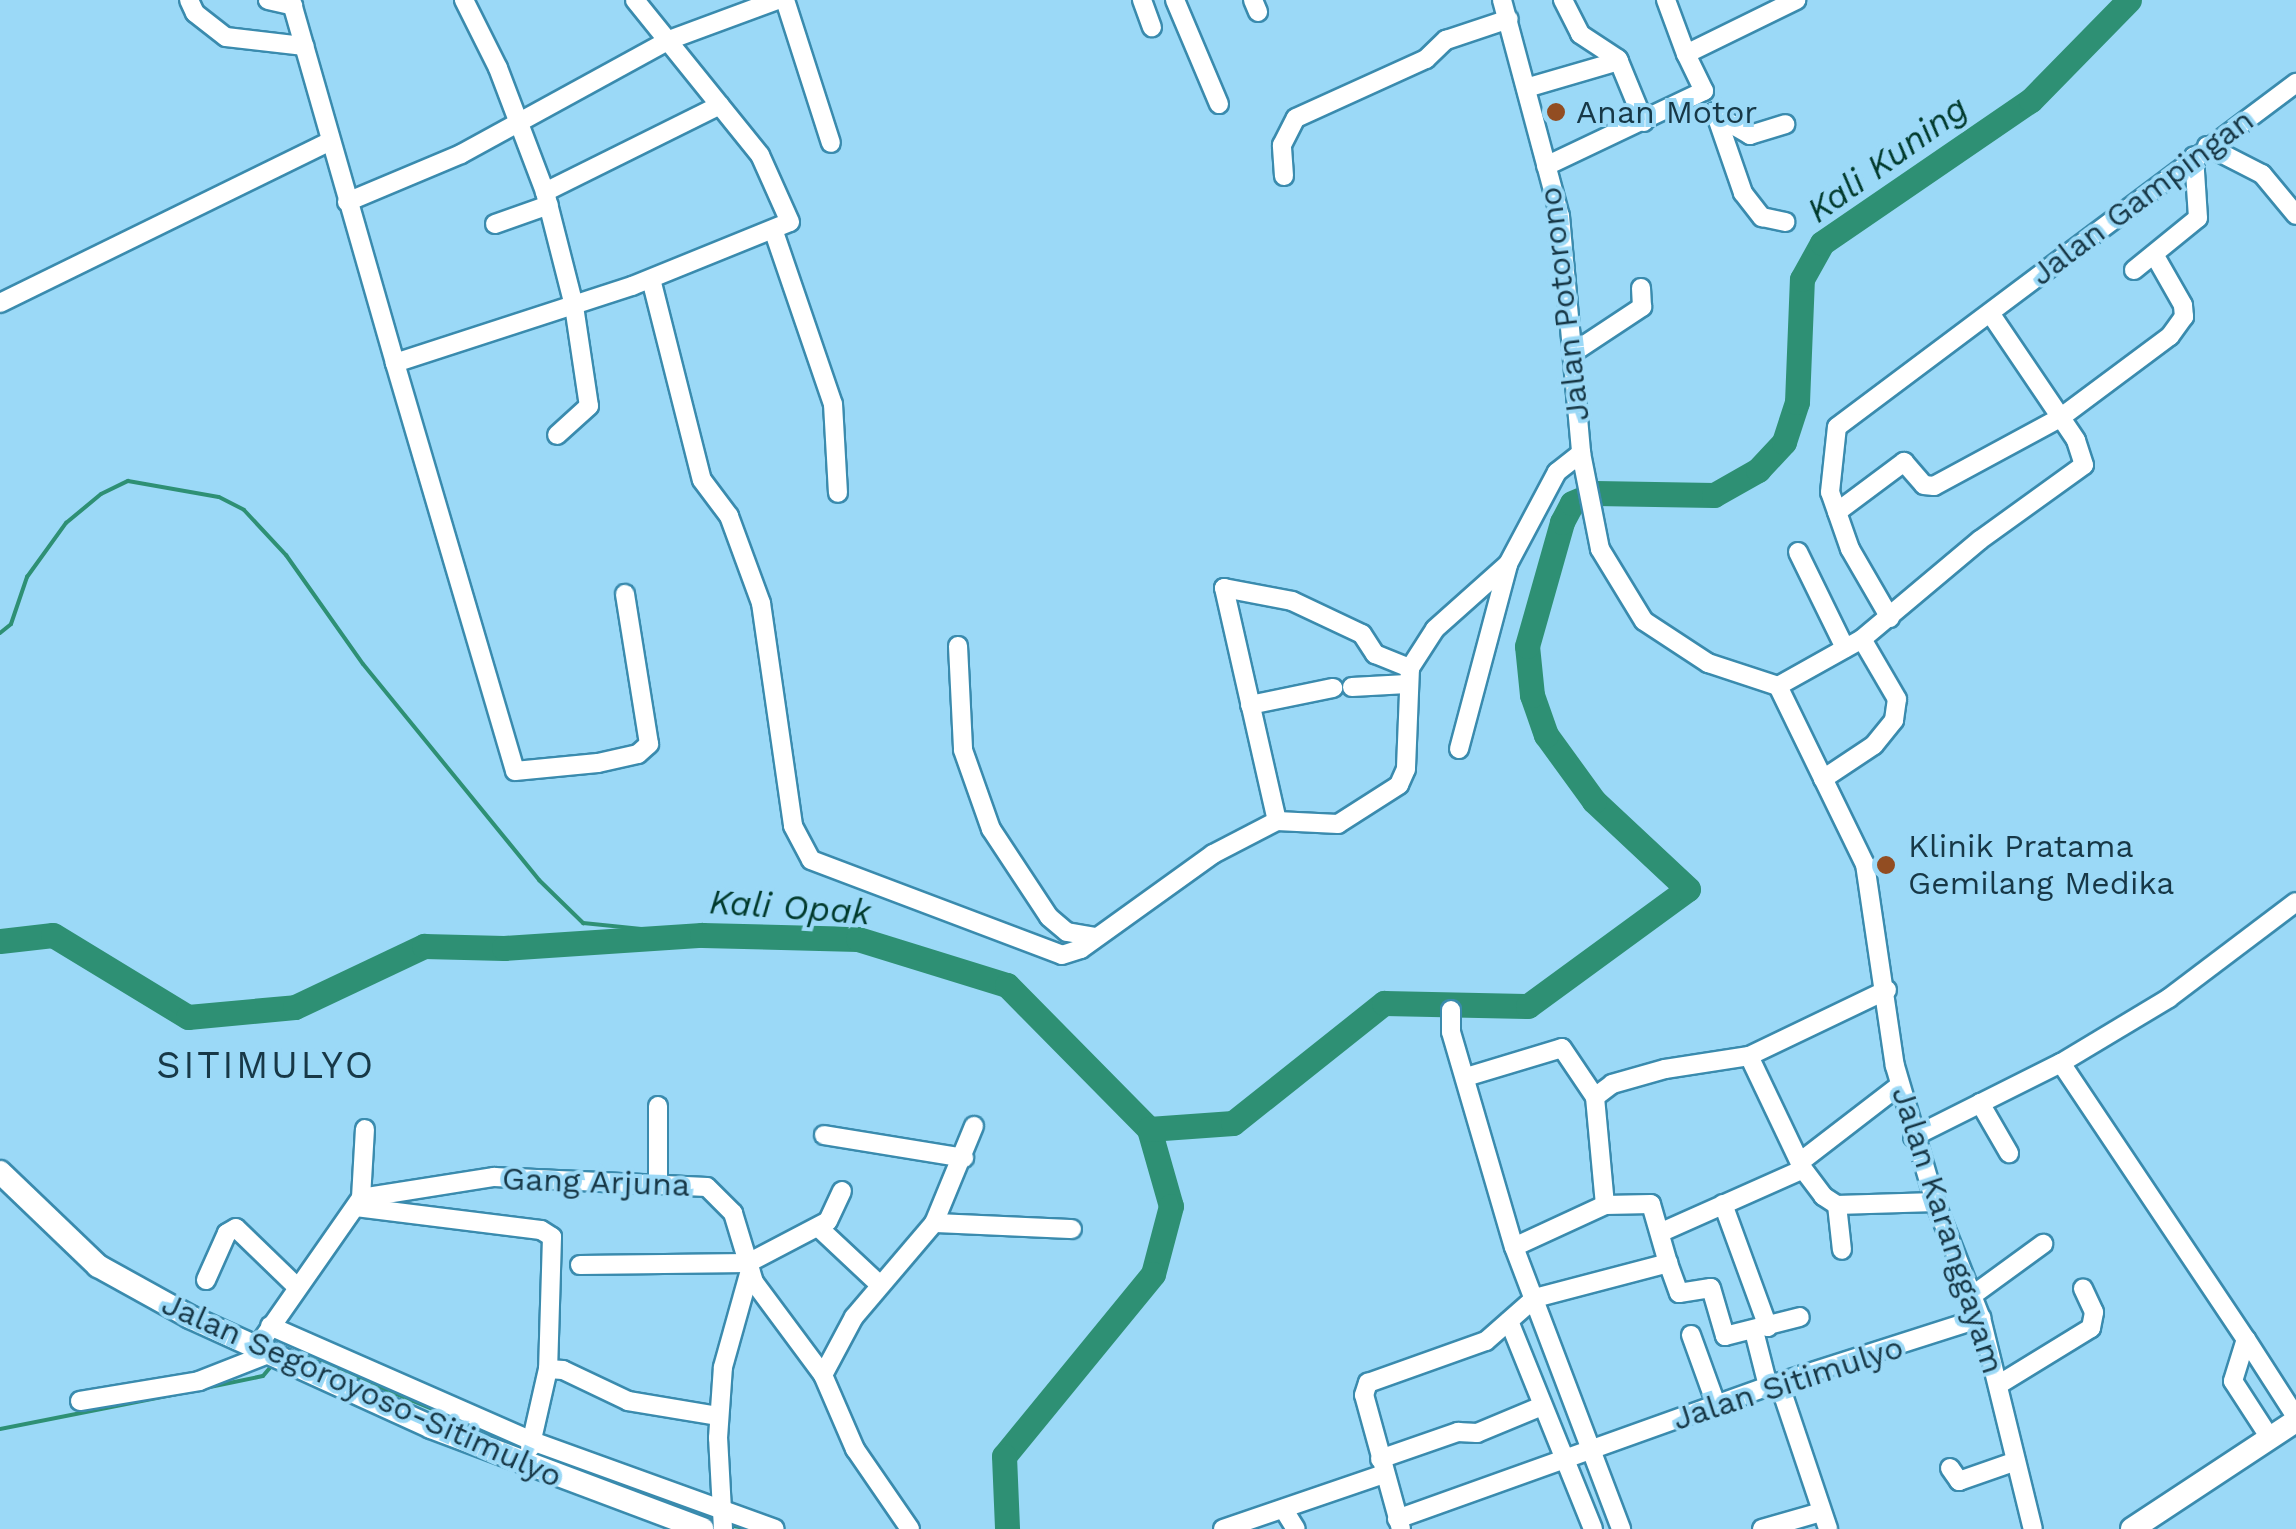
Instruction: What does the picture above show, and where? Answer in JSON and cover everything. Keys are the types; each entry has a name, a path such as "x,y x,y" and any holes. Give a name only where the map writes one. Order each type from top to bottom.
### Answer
{"main road":[{"name":"Jalan Segoroyoso-Sitimulyo","path":"0,1172 98,1266 271,1356 528,1453 702,1529"},
{"path":"2132,1529 2296,1419"}],"street":[{"path":"190,0 195,13 226,37 304,46"},
{"path":"268,0 292,3 346,202 515,772 598,763 638,754 649,744 625,594"},
{"path":"464,0 547,199 574,306 589,406 557,435"},
{"path":"395,363 650,280 774,232 790,222 778,186 720,105 635,0"},
{"path":"346,202 518,123 726,8 777,0"},
{"path":"785,0 830,143"},
{"path":"1142,0 1152,26"},
{"path":"1175,0 1219,104"},
{"path":"1563,0 1580,34 1619,62 1644,122"},
{"path":"1666,0 1686,54 1716,112 1743,193 1762,217 1785,222"},
{"path":"1686,54 1796,0"},
{"path":"1284,176 1282,146 1296,118 1426,59 1446,40 1506,6"},
{"name":"Jalan Potorono","path":"1506,6 1560,216 1587,500 1621,592 1644,620 1708,663 1778,686"},
{"path":"1526,88 1619,62"},
{"name":"Jalan Gampingan","path":"1837,512 1832,457 1844,419 2296,83"},
{"path":"1546,166 1704,91"},
{"path":"495,224 720,105"},
{"path":"1716,112 1739,134 1785,124"},
{"path":"0,303 329,142"},
{"path":"2134,270 2198,218 2201,151 2262,174 2296,214"},
{"path":"774,232 833,404 838,493"},
{"path":"1890,618 1837,512 1900,464 1909,463 1929,487 2060,418 2178,326 2180,294 2155,256"},
{"path":"650,280 702,480 730,516 760,603 800,846 824,870 1054,955 1088,943 1213,854 1277,821 1338,824 1399,785 1406,770 1408,676 1435,629 1508,564"},
{"path":"1574,352 1642,307 1641,288"},
{"path":"1778,686 1853,644 1890,618 1980,540 2076,476 2082,456 1990,312"},
{"path":"1459,749 1508,564 1557,472 1580,452"},
{"path":"1798,552 1853,644 1897,698 1894,720 1874,746 1823,779"},
{"path":"1277,821 1224,588 1292,601 1362,634 1375,654 1408,676"},
{"path":"958,646 963,750 991,829 1049,917 1088,943"},
{"path":"1250,706 1408,676"},
{"name":"Jalan Karanggayam","path":"1778,686 1865,864 1900,1085 1913,1137 1981,1318 2032,1529"},
{"path":"1913,1137 2061,1062 2168,998 2296,902"},
{"path":"1595,1097 1612,1084 1664,1070 1749,1056 1887,990"},
{"path":"1451,1010 1514,1247 1542,1406 1593,1529"},
{"path":"1466,1077 1562,1048 1595,1097 1605,1204"},
{"path":"1749,1056 1802,1166 1838,1205 1842,1250"},
{"path":"2061,1062 2296,1419"},
{"path":"1664,1231 1802,1166 1900,1085"},
{"path":"1980,1103 2009,1152"},
{"path":"658,1106 658,1181"},
{"path":"823,1375 880,1285 934,1223 974,1126"},
{"path":"80,1401 200,1381 271,1356 270,1326 358,1202 365,1129"},
{"path":"824,1135 964,1158"},
{"name":"Gang Arjuna","path":"358,1202 494,1177 658,1181 707,1187 734,1213 749,1266"},
{"path":"580,1265 749,1266 832,1218 842,1191"},
{"path":"1514,1247 1605,1204 1644,1200 1664,1231 1668,1263 1680,1292 1711,1288 1725,1336 1800,1317"},
{"path":"358,1202 550,1234 548,1369 528,1453"},
{"path":"1838,1205 1935,1202"},
{"path":"1724,1204 1774,1385 1824,1520 1762,1529"},
{"path":"934,1223 1072,1229"},
{"path":"818,1227 880,1285"},
{"path":"206,1280 227,1233 236,1228 296,1286"},
{"path":"1972,1295 2043,1244"},
{"path":"1523,1309 1668,1263"},
{"path":"749,1266 823,1375 855,1448 910,1529"},
{"path":"724,1520 719,1416 724,1362 749,1266"},
{"path":"1998,1385 2091,1328 2094,1312 2083,1288"},
{"path":"1523,1309 1595,1448 1621,1529"},
{"name":"Jalan Sitimulyo","path":"1523,1309 1479,1344 1368,1383 1364,1395 1399,1524 1595,1448 1981,1318"},
{"path":"270,1326 528,1453 724,1520 775,1529"},
{"path":"1691,1335 1716,1406"},
{"path":"2246,1340 2233,1381 2270,1438"},
{"path":"548,1369 563,1370 628,1401 719,1416"},
{"path":"1223,1529 1284,1510 1458,1432 1477,1433 1542,1406"},
{"path":"1950,1468 1960,1482 2016,1461"},
{"path":"1284,1510 1296,1529"}],"waterway":[{"name":"Kali Kuning","path":"1149,1129 1233,1123 1384,1003 1528,1006 1688,889 1594,801 1546,735 1532,695 1527,646 1562,522 1572,503 1595,493 1714,495 1758,470 1784,442 1797,402 1802,279 1822,243 2031,100 2129,0"},
{"path":"0,633 11,624 27,577 66,523 101,494 128,481 219,497 244,510 286,555 363,664 539,880 583,923 702,935"},
{"name":"Kali Opak","path":"0,941 53,935 188,1017 295,1007 424,946 504,948 702,935 858,939 1007,985 1149,1129 1171,1206 1153,1274 1004,1456 1007,1529"},
{"path":"285,1348 524,1447"},
{"path":"205,1388 263,1376 273,1364"},
{"path":"0,1429 176,1394"},
{"path":"533,1451 612,1483"},
{"path":"639,1493 715,1522"},
{"path":"729,1525 749,1529"}],"place":[{"name":"Anan Motor","path":"1556,112"},
{"name":"Klinik Pratama Gemilang Medika","path":"1886,865"}],"district":[{"name":"SITIMULYO","path":"266,1066"}]}
